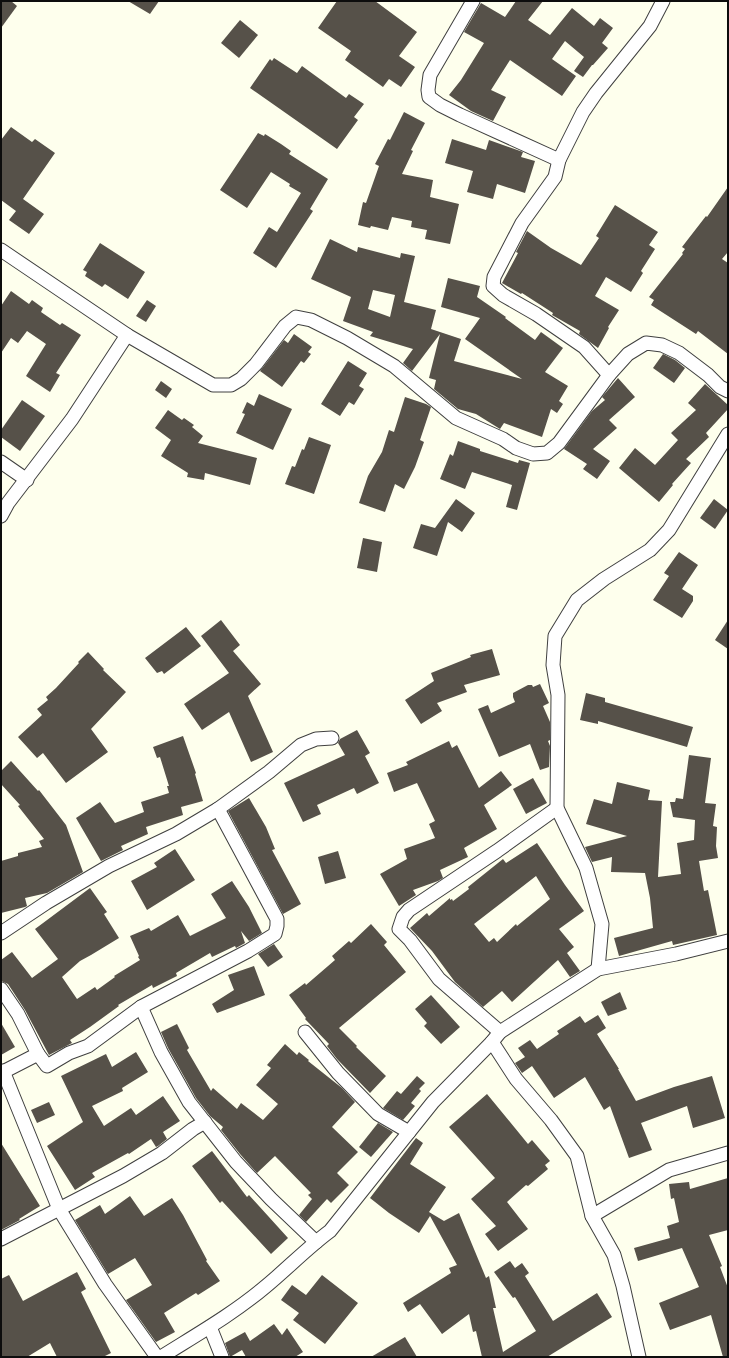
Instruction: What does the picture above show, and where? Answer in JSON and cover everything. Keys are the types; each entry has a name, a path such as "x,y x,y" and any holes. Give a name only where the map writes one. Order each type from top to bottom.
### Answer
{"street":[{"path":"473,1 430,75 428,90 429,96 440,105 460,115 559,160"},
{"path":"609,375 584,347 536,314 503,295 493,286 494,277 522,223 555,176 559,160 583,112 596,93 650,26 663,1"},
{"path":"1,250 127,335 213,385 231,385 241,379 256,364 285,326 296,317 311,320 347,338 394,366 456,418 503,439 516,448 534,454 547,454 559,442 609,375 628,354 646,343 662,345 679,353 708,375 720,387 728,391"},
{"path":"1,516 8,503 72,419 127,335"},
{"path":"598,969 602,924 586,868 557,808 558,695 554,665 555,636 577,600 604,579 650,550 669,530 728,434"},
{"path":"1,462 27,480"},
{"path":"1,933 46,903 109,866 176,834 218,809 269,772 301,745 316,739 332,738"},
{"path":"557,808 497,851 409,910 400,922 399,928 410,940 439,979 496,1037 516,1079 551,1120 577,1156 592,1216 614,1255 623,1286 639,1357"},
{"path":"1,989 18,1014 38,1054 47,1066 69,1053 88,1046 141,1006 248,952 275,934 278,926 277,919 218,809"},
{"path":"161,1357 210,1327 265,1288 330,1231 434,1102 496,1037 598,969 676,954 728,941"},
{"path":"141,1006 161,1052 189,1102 236,1162 271,1199 316,1242"},
{"path":"305,1032 338,1073 378,1114 409,1132"},
{"path":"38,1054 2,1072 58,1209 105,1284 157,1357"},
{"path":"1,1239 136,1168 162,1153 193,1129 205,1122"},
{"path":"592,1216 669,1170 728,1153"},
{"path":"210,1327 222,1357"}],"building":[{"path":"1,1 11,1 17,6 1,28"},
{"path":"128,1 159,1 150,14"},
{"path":"337,1 375,1 417,32 399,56 415,67 401,87 389,79 383,87 345,60 351,51 318,28"},
{"path":"516,1 543,1 528,20 550,35 572,8 594,26 600,18 613,28 602,43 608,48 583,77 574,71 584,57 565,41 552,59 576,76 562,96 510,60 491,90 506,97 493,121 471,111 449,95 461,80 484,43 464,32 481,3 505,17"},
{"path":"240,20 258,35 239,58 221,43"},
{"path":"274,58 297,73 302,66 346,98 349,94 364,104 354,117 358,120 337,149 250,88 270,59 272,61"},
{"path":"404,112 425,123 411,150 413,151 402,174 433,180 430,197 459,204 450,244 425,239 427,230 411,227 412,221 392,217 388,230 358,225 363,202 366,203 379,166 375,164 388,139 390,140"},
{"path":"11,127 32,142 35,139 55,153 23,199 44,214 29,234 9,220 16,211 1,200 1,140"},
{"path":"258,133 264,136 265,134 281,144 291,151 289,154 328,179 310,209 313,211 276,268 253,253 269,227 277,232 301,193 271,172 247,208 220,190"},
{"path":"452,139 486,150 489,140 523,152 521,157 535,161 525,193 497,184 493,199 467,192 473,171 445,163"},
{"path":"728,187 728,252 722,259 728,263 728,354 698,331 696,334 651,305 654,300 649,297 683,254 682,253 685,249 682,247 706,216 707,217"},
{"path":"615,205 658,232 649,245 655,249 641,271 643,273 631,292 606,277 595,296 619,310 608,327 609,328 598,348 579,334 580,331 552,315 553,313 522,293 521,294 502,283 518,253 516,252 527,231 551,248 581,265 599,238 596,236"},
{"path":"330,239 357,252 358,247 400,258 401,253 415,256 404,302 436,310 431,329 461,339 454,361 522,379 465,339 480,318 441,307 448,278 480,286 477,297 506,317 505,318 535,340 541,332 563,348 545,372 568,386 559,401 563,404 557,413 551,409 542,437 504,423 500,429 476,414 458,409 434,389 436,380 429,378 440,334 412,371 403,363 413,349 370,336 373,332 343,321 351,297 311,279","holes":["373,290 395,295 390,317 368,309"]},
{"path":"100,243 145,272 128,299 105,284 102,287 85,276 87,272 83,270"},
{"path":"11,291 29,304 32,300 43,308 41,312 60,325 62,323 81,335 56,373 60,375 50,392 26,376 46,344 27,331 18,343 11,338 1,353 1,306"},
{"path":"147,300 156,306 146,322 136,316"},
{"path":"294,334 312,347 308,352 311,354 304,363 301,361 282,387 260,371 284,340 288,343"},
{"path":"663,354 675,360 685,368 674,383 653,368"},
{"path":"348,361 367,373 359,386 364,389 354,405 349,402 340,416 321,404"},
{"path":"618,378 635,397 609,420 617,428 593,449 610,461 597,479 583,469 587,464 564,449 592,411 605,400 602,397"},
{"path":"161,381 172,389 166,398 155,390"},
{"path":"705,384 728,405 728,409 706,433 709,437 686,459 691,463 672,484 673,485 659,502 619,468 635,448 655,465 678,440 671,433 696,410 688,403"},
{"path":"259,394 292,409 273,450 236,433 245,414 242,413 247,402 254,406"},
{"path":"405,397 431,407 420,440 424,442 415,467 404,489 395,484 385,512 359,503 368,476 382,452 389,430 394,432"},
{"path":"22,400 45,416 20,451 1,437 1,430"},
{"path":"168,410 182,420 184,418 194,425 192,427 203,436 198,443 257,458 250,485 205,473 204,480 187,477 188,473 161,456 171,440 155,428"},
{"path":"309,437 331,445 314,494 285,484 292,466 295,467 302,449 304,450"},
{"path":"458,441 480,449 480,451 518,463 519,460 530,463 517,510 506,507 512,485 472,472 465,489 440,479 450,454 453,456"},
{"path":"456,499 475,513 462,532 448,522 437,556 413,548 421,524 435,528"},
{"path":"714,499 728,510 715,529 700,518"},
{"path":"363,538 382,542 377,572 357,568"},
{"path":"679,552 698,565 682,589 693,596 693,601 682,618 653,600 669,576 664,573"},
{"path":"221,620 240,645 233,651 261,684 248,696 273,752 251,762 229,712 202,730 184,704 229,673 201,636"},
{"path":"728,620 728,649 715,640"},
{"path":"186,627 201,646 164,674 162,671 157,673 145,658"},
{"path":"492,649 500,675 464,685 467,692 437,703 442,711 421,724 405,700 434,681 431,673 471,657 470,655"},
{"path":"88,652 104,669 103,670 126,692 91,729 108,752 66,783 43,753 37,758 18,737 42,715 37,709 48,700 46,697"},
{"path":"540,684 549,703 543,706 550,722 550,740 548,741 550,746 549,767 540,770 530,744 499,757 478,709 488,705 491,713 515,702 513,693 528,685 532,685 533,687"},
{"path":"586,693 605,698 605,702 693,727 687,747 598,721 598,724 580,720"},
{"path":"357,730 370,753 365,756 379,783 357,794 354,788 317,805 321,814 303,822 284,783 345,755 338,743 340,739"},
{"path":"183,736 196,773 195,774 203,801 181,807 183,815 146,827 148,834 121,846 123,850 101,861 76,818 100,802 115,823 144,812 141,802 169,793 167,786 169,786 160,757 157,758 153,747"},
{"path":"449,741 452,748 457,745 479,788 501,771 512,785 484,805 497,829 464,848 468,857 440,870 443,878 413,890 416,895 399,906 380,874 407,859 404,849 435,838 429,824 435,821 417,783 394,792 387,773 408,765 406,762"},
{"path":"689,755 711,758 705,803 716,804 713,826 717,827 716,846 718,858 699,861 704,891 708,890 717,935 673,945 672,941 619,956 614,938 653,928 650,898 645,873 611,872 612,857 592,862 585,847 627,836 586,824 594,799 612,804 617,782 650,790 648,800 662,801 658,877 681,874 677,843 694,840 695,820 673,817 670,802 675,802 676,798 683,799"},
{"path":"11,761 38,791 39,790 66,825 83,872 47,893 25,898 27,906 25,907 1,913 1,861 18,856 18,853 42,847 39,841 44,839 18,806 20,805 1,784 1,771"},
{"path":"533,778 547,803 526,814 513,789"},
{"path":"249,798 266,827 275,849 272,850 301,904 283,914 228,811"},
{"path":"537,843 584,911 559,929 574,947 567,953 580,971 570,977 558,960 512,1002 502,991 483,1007 455,982 432,951 410,928 427,913 429,916 450,898 450,900 452,899 453,901 503,859 506,863","holes":["536,876 550,899 517,926 516,924 497,942 494,938 489,942 474,924"]},
{"path":"175,849 195,880 147,910 131,881 157,867 154,863"},
{"path":"338,851 346,878 325,884 318,857"},
{"path":"232,881 249,907 262,933 249,941 241,931 245,943 212,957 210,953 176,973 177,976 153,988 152,985 118,1005 119,1006 70,1040 72,1043 49,1055 25,1010 8,984 1,981 1,960 12,952 32,978 58,959 35,929 90,888 107,912 104,914 119,938 80,961 62,977 77,999 95,987 97,990 115,977 114,976 140,960 130,936 149,928 151,931 178,915 190,936 226,918 211,894"},
{"path":"371,924 387,942 384,945 406,972 339,1028 386,1076 370,1093 337,1059 327,1046 329,1044 305,1019 306,1018 289,995 305,983 306,985 335,960 332,956 349,941 351,943"},
{"path":"274,944 283,957 268,967 258,954"},
{"path":"254,966 265,995 217,1013 212,1004 234,990 228,975"},
{"path":"620,992 627,1009 608,1016 601,1002"},
{"path":"431,995 460,1027 441,1044 424,1026 427,1023 415,1009"},
{"path":"598,1015 606,1028 597,1034 619,1069 636,1101 674,1087 712,1076 725,1118 693,1128 687,1106 641,1123 652,1150 629,1158 610,1106 604,1110 585,1077 554,1098 532,1066 522,1073 515,1063 525,1057 518,1048 530,1040 537,1049 559,1034 557,1031 580,1016 585,1023"},
{"path":"1,1023 15,1047 1,1055"},
{"path":"177,1024 189,1048 187,1050 211,1091 213,1088 237,1109 241,1103 263,1120 278,1104 256,1085 271,1068 267,1065 285,1044 297,1055 299,1052 309,1060 308,1061 342,1088 355,1102 332,1127 358,1152 337,1173 349,1185 331,1203 327,1199 306,1222 299,1215 312,1199 308,1195 311,1193 275,1156 257,1173 221,1130 223,1127 210,1116 196,1098 168,1048 161,1032"},
{"path":"136,1052 148,1072 122,1088 123,1091 92,1106 104,1126 131,1108 136,1115 163,1096 180,1121 163,1132 167,1139 158,1146 156,1147 151,1139 129,1154 128,1153 92,1173 95,1177 75,1190 47,1146 83,1122 61,1076 106,1054 112,1067"},
{"path":"417,1076 425,1083 419,1089 421,1091 411,1103 415,1106 403,1120 383,1108 397,1091 401,1094"},
{"path":"487,1094 528,1144 532,1140 550,1161 545,1165 548,1169 528,1186 526,1185 507,1202 528,1229 498,1251 485,1234 496,1226 471,1199 495,1178 449,1127"},
{"path":"49,1102 55,1115 37,1123 31,1110"},
{"path":"378,1123 393,1132 371,1157 359,1147"},
{"path":"416,1138 423,1143 410,1164 446,1187 429,1212 444,1221 459,1213 486,1278 489,1276 496,1308 493,1308 503,1352 536,1331 515,1297 513,1298 494,1272 510,1261 515,1268 522,1263 529,1273 525,1276 553,1321 597,1293 612,1317 547,1357 482,1357 476,1331 473,1332 469,1314 442,1334 420,1304 408,1312 403,1303 451,1273 449,1268 457,1265 430,1216 419,1233 370,1198"},
{"path":"1,1143 40,1206 19,1219 20,1220 1,1230"},
{"path":"212,1151 247,1197 249,1195 288,1238 271,1254 222,1201 220,1203 192,1166"},
{"path":"728,1178 728,1230 709,1235 722,1266 720,1267 728,1288 728,1357 723,1357 711,1315 670,1330 659,1303 699,1287 682,1248 638,1261 634,1248 670,1238 667,1226 679,1222 674,1198 671,1199 669,1184 689,1182 690,1189"},
{"path":"130,1196 144,1216 172,1198 183,1215 207,1260 206,1261 220,1281 198,1295 196,1293 164,1313 175,1332 156,1342 126,1300 152,1285 135,1258 108,1274 75,1220 100,1205 105,1214"},
{"path":"77,1272 86,1289 81,1292 111,1353 103,1357 57,1357 50,1343 27,1357 1,1357 1,1279 9,1275 23,1301"},
{"path":"322,1275 358,1303 325,1344 293,1320 299,1313 281,1300 292,1285 306,1295"},
{"path":"274,1324 282,1335 287,1328 303,1352 295,1357 246,1357 242,1350 230,1357 225,1343 245,1332 250,1341"},
{"path":"405,1337 417,1357 371,1357"}]}
